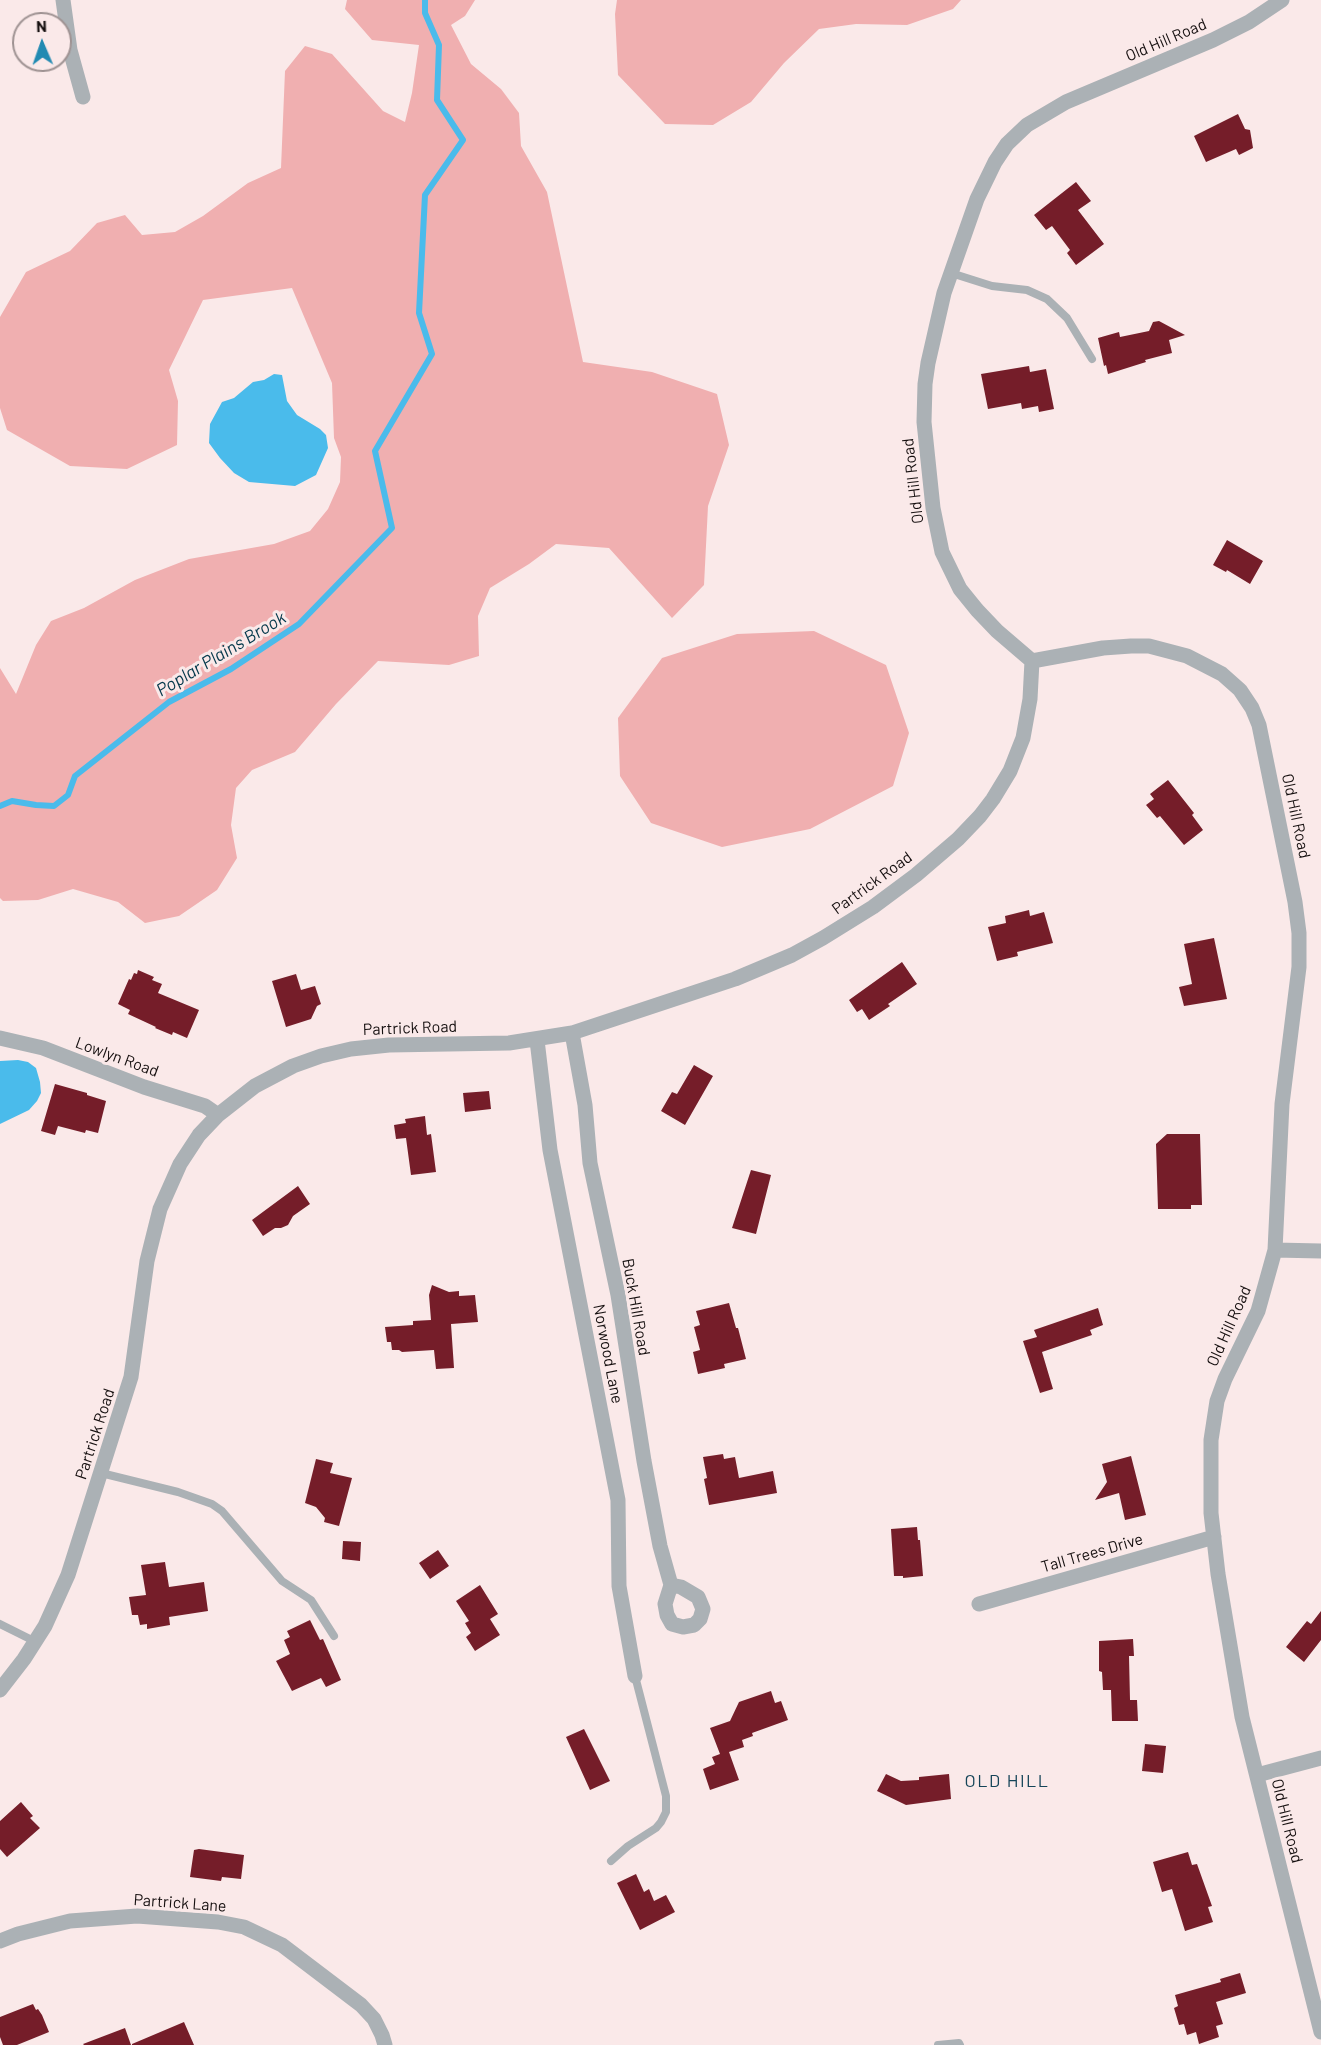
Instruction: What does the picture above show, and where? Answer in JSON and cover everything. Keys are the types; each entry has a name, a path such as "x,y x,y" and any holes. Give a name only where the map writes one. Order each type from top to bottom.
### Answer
{"street":[{"path":"63,0 70,50 83,97"},
{"name":"Old Hill Road","path":"1282,0 1231,31 1078,96 1027,125 1007,144 987,175 951,273 932,342 925,384 924,422 936,525 942,552 960,589 976,610 997,631 1032,661 1120,646 1149,646 1197,660 1222,674 1240,690 1256,716 1291,881 1299,933 1299,967 1282,1104 1275,1250 1261,1302 1225,1379 1214,1414 1210,1465 1214,1537 1236,1688 1321,2032"},
{"name":"Partrick Road","path":"0,1690 36,1642 54,1610 68,1575 131,1377 147,1261 160,1209 180,1164 199,1135 218,1115 246,1092 276,1074 333,1052 389,1045 486,1045 537,1040 572,1033 735,979 792,955 849,923 916,875 958,839 980,816 1005,781 1020,749 1030,699 1032,661"},
{"name":"Buck Hill Road","path":"572,1033 585,1105 590,1163 618,1294 660,1546 671,1585"},
{"name":"Lowlyn Road","path":"0,1038 43,1048 144,1087 187,1099 205,1106 218,1115"},
{"name":"Norwood Lane","path":"537,1040 550,1149 618,1500 619,1586 635,1676"},
{"path":"1275,1250 1321,1251"},
{"name":"Tall Trees Drive","path":"979,1604 1214,1537"},
{"path":"1257,1775 1321,1758"},
{"name":"Partrick Lane","path":"0,1941 70,1921 137,1916 218,1922 244,1927 282,1945 361,2005 374,2019 385,2045"}],"lane":[{"path":"951,273 992,286 1027,290 1047,299 1067,318 1092,359"},
{"path":"101,1473 178,1491 212,1504 222,1511 282,1581 311,1600 334,1636"},
{"path":"0,1624 36,1642"},
{"path":"611,1861 628,1846 656,1828 662,1822 666,1812 666,1796 635,1676"},
{"path":"938,2045 959,2043 960,2045"}],"shaded area":[{"path":"347,0 475,0 465,16 451,25 471,64 501,89 519,113 521,146 547,192 583,362 652,372 717,394 729,445 708,506 704,585 672,618 609,548 556,544 490,588 478,616 479,656 449,665 378,661 336,704 295,752 252,770 236,788 231,825 237,858 217,890 179,916 145,923 118,902 73,889 38,900 3,901 0,898 0,668 16,694 36,645 51,621 84,608 135,580 189,559 274,544 310,531 328,509 340,482 341,457 334,438 332,383 292,288 203,300 169,370 178,401 177,445 127,469 70,466 7,430 0,408 0,317 26,272 70,251 97,223 125,215 142,235 175,232 203,216 248,183 281,168 285,71 305,46 332,54 383,111 405,122 419,45 372,40 345,9"},
{"path":"617,0 961,0 953,9 907,25 856,24 819,29 784,63 751,102 713,125 665,124 618,75 615,14"},
{"path":"814,631 886,665 909,733 893,786 810,829 722,847 651,823 620,776 618,718 662,658 737,634"}],"water":[{"path":"274,374 282,375 287,401 297,415 326,435 328,448 316,475 295,486 249,482 234,473 209,443 210,424 222,402 234,398 253,382 264,380"},
{"path":"0,1061 28,1062 36,1068 41,1093 29,1110 0,1124"}],"building":[{"path":"1238,114 1245,129 1250,130 1253,148 1239,155 1236,149 1206,162 1194,136"},
{"path":"1076,182 1091,201 1078,210 1104,244 1076,265 1067,253 1070,250 1052,226 1046,230 1034,215"},
{"path":"1159,321 1185,335 1169,340 1172,353 1108,374 1098,338 1119,332 1120,337 1149,331 1153,322"},
{"path":"1029,366 1030,372 1046,369 1054,409 1039,412 1038,406 1022,409 1021,403 988,409 981,374"},
{"path":"1227,540 1263,561 1250,584 1227,570 1226,572 1213,565"},
{"path":"1168,780 1194,813 1192,815 1203,830 1184,845 1160,816 1157,818 1146,805 1154,799 1150,794"},
{"path":"1029,910 1030,916 1044,912 1053,943 1017,952 1018,956 997,961 988,927 1006,923 1005,916"},
{"path":"1214,938 1227,999 1184,1006 1179,987 1192,984 1184,944"},
{"path":"902,962 917,984 869,1020 862,1009 857,1012 849,1000"},
{"path":"138,970 154,977 152,980 162,984 158,993 199,1010 187,1038 155,1028 128,1014 130,1010 118,1004 129,979 131,980 134,973 137,974"},
{"path":"296,974 301,990 315,986 321,1004 317,1006 311,1019 286,1027 272,981"},
{"path":"694,1065 713,1076 685,1125 661,1111 672,1092 677,1094"},
{"path":"55,1084 106,1101 98,1133 86,1130 85,1133 58,1126 55,1135 41,1131"},
{"path":"489,1091 491,1109 465,1112 463,1093"},
{"path":"425,1116 427,1135 431,1134 436,1172 411,1175 406,1138 396,1139 394,1125 406,1123 405,1119"},
{"path":"1167,1134 1200,1134 1202,1205 1191,1205 1191,1209 1158,1209 1156,1144"},
{"path":"751,1170 771,1175 756,1234 732,1228"},
{"path":"298,1186 310,1204 293,1216 288,1225 275,1228 263,1236 252,1220"},
{"path":"432,1285 449,1292 459,1291 459,1296 475,1295 478,1322 451,1324 454,1368 436,1369 434,1350 402,1352 392,1350 391,1342 387,1342 385,1327 413,1325 413,1321 431,1320 429,1295"},
{"path":"729,1303 746,1359 724,1364 725,1368 698,1374 693,1352 700,1350 694,1327 700,1325 696,1311"},
{"path":"1098,1308 1103,1325 1090,1330 1092,1335 1042,1352 1053,1389 1040,1393 1023,1341 1037,1337 1034,1330"},
{"path":"723,1454 724,1459 735,1457 739,1478 773,1471 777,1493 709,1505 703,1457"},
{"path":"1131,1456 1146,1515 1125,1520 1119,1493 1095,1500 1107,1482 1102,1464"},
{"path":"316,1459 333,1463 330,1473 352,1478 339,1526 324,1522 325,1518 316,1507 305,1503"},
{"path":"917,1527 923,1576 903,1578 903,1576 894,1576 891,1529"},
{"path":"343,1541 361,1542 360,1561 342,1559"},
{"path":"438,1550 449,1566 430,1579 419,1563"},
{"path":"165,1562 169,1587 204,1582 208,1611 169,1617 170,1625 147,1629 147,1624 140,1625 138,1615 132,1615 129,1597 146,1595 141,1565"},
{"path":"480,1585 498,1614 490,1619 500,1635 475,1651 466,1637 471,1633 465,1623 469,1621 456,1601"},
{"path":"1321,1611 1321,1640 1304,1662 1286,1647 1307,1621 1311,1624"},
{"path":"310,1620 320,1640 323,1639 341,1680 326,1687 321,1678 292,1691 276,1661 290,1654 284,1640 290,1637 287,1631"},
{"path":"1133,1639 1134,1656 1129,1656 1130,1700 1137,1700 1138,1721 1112,1721 1111,1690 1103,1690 1102,1672 1099,1671 1099,1641"},
{"path":"771,1691 775,1703 781,1701 788,1720 752,1733 753,1736 742,1740 744,1747 729,1752 739,1780 710,1790 703,1769 715,1764 712,1757 720,1754 710,1728 730,1721 739,1702"},
{"path":"584,1729 610,1781 590,1790 566,1737"},
{"path":"1145,1744 1166,1746 1163,1773 1142,1771"},
{"path":"886,1774 901,1781 949,1774 951,1799 906,1805 877,1791"},
{"path":"21,1802 33,1816 30,1818 40,1828 7,1857 0,1849 0,1821"},
{"path":"194,1850 244,1855 241,1879 222,1877 221,1881 190,1877"},
{"path":"1188,1852 1192,1865 1197,1864 1212,1906 1208,1907 1213,1922 1185,1931 1172,1889 1162,1892 1153,1862"},
{"path":"636,1874 644,1892 649,1889 654,1901 666,1895 675,1912 640,1930 617,1883"},
{"path":"1240,1973 1246,1993 1216,2002 1223,2024 1216,2026 1219,2037 1199,2044 1196,2032 1187,2035 1184,2024 1179,2025 1174,2008 1178,2006 1175,1995 1221,1982 1220,1979"},
{"path":"33,2004 42,2015 49,2032 17,2045 3,2045 0,2037 0,2017"},
{"path":"184,2022 194,2045 132,2045 132,2044"},
{"path":"125,2028 131,2045 83,2044"}],"waterway":[{"name":"Poplar Plains Brook","path":"0,806 12,801 54,806 68,795 75,776 169,702 231,669 299,624 392,528 375,451 432,354 419,313 425,195 463,140 437,100 439,45 425,13 425,0"}],"district":[{"name":"OLD HILL","path":"1007,1781"}]}
